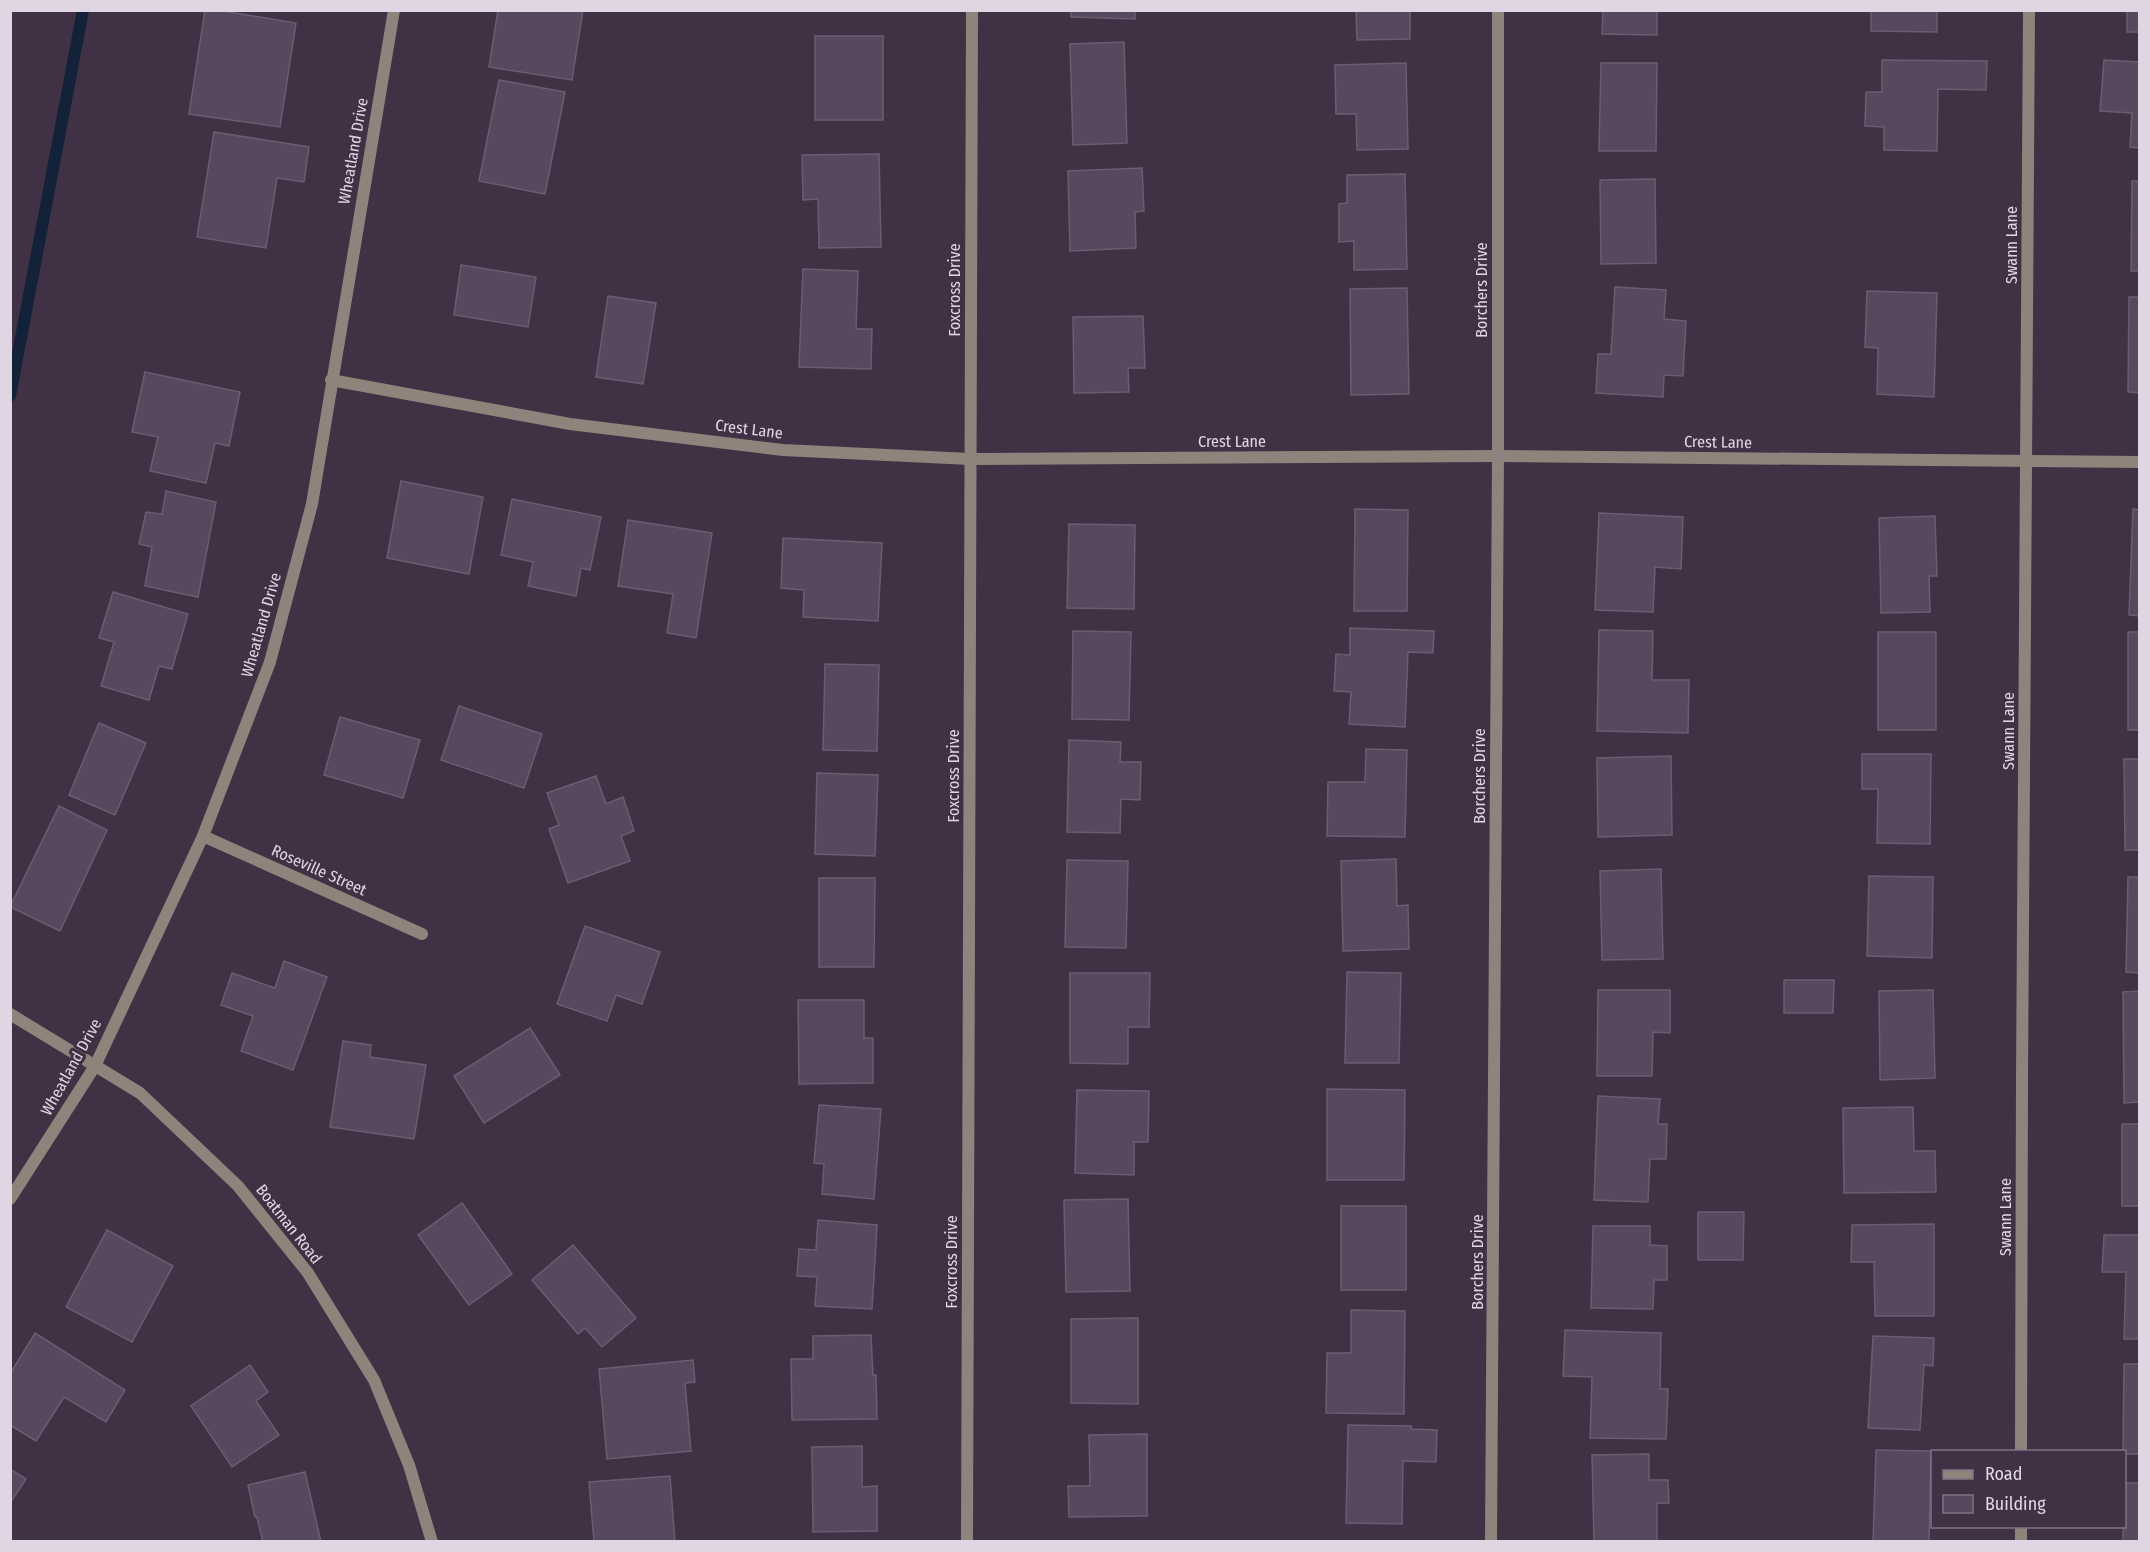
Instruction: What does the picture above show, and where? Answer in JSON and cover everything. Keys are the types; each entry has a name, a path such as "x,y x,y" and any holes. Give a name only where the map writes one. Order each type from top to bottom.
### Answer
{"street":[{"name":"Wheatland Drive","path":"10,1199 94,1066 203,836 270,662 312,504 394,10"},
{"name":"Foxcross Drive","path":"967,1542 972,10"},
{"name":"Borchers Drive","path":"1491,1542 1498,10"},
{"name":"Swann Lane","path":"2021,1450 2029,10"},
{"name":"Crest Lane","path":"331,380 594,427 783,450 970,459 1497,456 2139,462"},
{"name":"Roseville Street","path":"203,836 422,934"},
{"name":"Boatman Road","path":"10,1014 140,1093 238,1186 308,1273 374,1380 409,1465 432,1542"}],"building":[{"path":"205,10 296,23 280,127 189,114"},
{"path":"498,10 583,10 572,80 489,67"},
{"path":"1071,10 1135,10 1135,19 1071,17"},
{"path":"1356,10 1410,10 1410,39 1357,40"},
{"path":"1603,10 1657,10 1657,35 1602,34"},
{"path":"1871,10 1937,10 1937,32 1871,31"},
{"path":"2127,10 2140,10 2140,32 2127,32"},
{"path":"815,36 883,36 883,120 815,120"},
{"path":"1124,42 1127,143 1073,145 1070,44"},
{"path":"1882,60 1987,61 1986,90 1938,89 1937,151 1884,150 1884,127 1865,126 1866,92 1882,92"},
{"path":"2104,60 2140,62 2140,148 2130,147 2132,113 2100,111"},
{"path":"1406,63 1408,149 1357,150 1356,114 1336,114 1335,65"},
{"path":"1601,63 1657,63 1656,151 1599,151"},
{"path":"499,80 565,92 545,194 479,181"},
{"path":"214,132 309,147 304,182 277,178 266,248 197,237"},
{"path":"879,154 881,247 819,248 818,199 803,200 802,155"},
{"path":"1142,168 1144,211 1135,212 1136,248 1070,251 1068,171"},
{"path":"1405,174 1407,269 1354,270 1354,241 1339,242 1339,204 1347,203 1347,175"},
{"path":"1655,179 1656,263 1601,264 1600,180"},
{"path":"2132,181 2140,181 2140,271 2131,271"},
{"path":"461,265 536,277 528,327 454,315"},
{"path":"803,269 858,271 856,329 872,329 871,369 799,367"},
{"path":"1615,287 1666,290 1664,319 1686,321 1683,376 1664,375 1663,397 1596,393 1598,354 1611,354"},
{"path":"1407,288 1409,394 1351,395 1350,289"},
{"path":"1867,291 1937,293 1934,397 1877,394 1878,348 1865,347"},
{"path":"608,296 656,303 643,384 596,377"},
{"path":"2129,297 2140,297 2140,393 2128,392"},
{"path":"1143,316 1145,368 1128,368 1129,392 1074,393 1073,317"},
{"path":"145,372 240,392 229,446 215,443 206,483 150,471 158,437 132,432"},
{"path":"401,481 483,497 469,574 387,558"},
{"path":"166,491 216,502 198,597 145,586 152,547 139,544 146,512 162,514"},
{"path":"512,499 601,517 590,570 581,568 576,596 528,586 533,562 501,555"},
{"path":"1355,509 1408,510 1407,611 1354,611"},
{"path":"2133,509 2140,510 2140,616 2129,615"},
{"path":"1599,513 1683,517 1681,569 1655,567 1653,612 1595,610"},
{"path":"1935,516 1937,576 1929,576 1930,612 1881,613 1879,518"},
{"path":"628,520 712,533 696,638 667,633 673,594 618,586"},
{"path":"1069,524 1135,525 1134,609 1067,608"},
{"path":"783,538 882,543 878,621 803,617 804,590 781,588"},
{"path":"113,592 188,614 172,669 159,666 149,700 101,686 114,642 99,638"},
{"path":"1350,628 1434,631 1433,653 1408,652 1405,727 1349,724 1351,692 1334,691 1336,654 1350,655"},
{"path":"1599,630 1653,631 1652,680 1689,680 1688,733 1597,731"},
{"path":"1073,631 1131,632 1129,720 1072,719"},
{"path":"1878,632 1936,632 1936,730 1878,730"},
{"path":"2128,632 2140,632 2140,730 2128,730"},
{"path":"825,664 879,665 877,751 823,750"},
{"path":"459,706 542,734 524,788 441,760"},
{"path":"340,717 420,740 403,798 324,775"},
{"path":"99,723 146,743 115,815 69,795"},
{"path":"1069,740 1121,742 1120,762 1141,762 1140,800 1121,799 1120,833 1067,832"},
{"path":"1366,749 1407,750 1405,837 1327,836 1328,782 1365,782"},
{"path":"1862,754 1931,754 1930,844 1877,843 1878,789 1862,789"},
{"path":"1671,756 1672,835 1598,837 1597,758"},
{"path":"2124,759 2140,759 2140,850 2125,850"},
{"path":"817,773 878,775 875,856 815,854"},
{"path":"596,776 606,804 623,797 634,831 621,836 630,861 568,883 549,829 559,825 547,793"},
{"path":"59,806 107,830 60,931 10,907"},
{"path":"1396,859 1397,906 1408,905 1409,949 1343,951 1341,861"},
{"path":"1067,860 1128,861 1126,948 1065,947"},
{"path":"1661,869 1663,959 1602,960 1600,871"},
{"path":"1869,876 1933,877 1932,958 1867,956"},
{"path":"2128,877 2140,877 2140,973 2126,972"},
{"path":"819,878 875,878 874,967 819,967"},
{"path":"585,926 660,952 642,1004 616,995 607,1021 557,1004"},
{"path":"284,961 327,977 293,1070 241,1051 253,1016 221,1005 232,973 275,988"},
{"path":"1347,972 1401,973 1399,1063 1345,1063"},
{"path":"1070,973 1150,973 1149,1027 1128,1027 1128,1064 1070,1063"},
{"path":"1784,980 1834,980 1833,1013 1784,1013"},
{"path":"1598,990 1670,990 1670,1033 1653,1032 1652,1076 1597,1076"},
{"path":"1933,990 1935,1078 1880,1080 1879,991"},
{"path":"2140,991 2140,1102 2124,1103 2123,992"},
{"path":"798,1000 864,1000 864,1038 873,1038 873,1083 799,1084"},
{"path":"530,1028 560,1075 484,1123 454,1076"},
{"path":"343,1041 371,1045 370,1057 426,1065 414,1139 330,1127"},
{"path":"1327,1089 1405,1090 1404,1180 1327,1180"},
{"path":"1077,1090 1149,1091 1148,1142 1134,1142 1134,1175 1075,1173"},
{"path":"1598,1096 1660,1099 1658,1124 1667,1124 1666,1159 1650,1159 1648,1202 1594,1200"},
{"path":"819,1105 881,1109 874,1199 822,1194 824,1164 814,1163"},
{"path":"1913,1107 1914,1151 1935,1151 1936,1192 1844,1193 1843,1108"},
{"path":"2122,1124 2140,1124 2140,1206 2122,1206"},
{"path":"1128,1199 1130,1291 1066,1292 1064,1200"},
{"path":"462,1203 512,1274 469,1305 418,1235"},
{"path":"1341,1206 1406,1206 1406,1290 1341,1290"},
{"path":"1698,1212 1744,1212 1743,1260 1698,1260"},
{"path":"818,1220 877,1225 872,1309 815,1306 817,1277 797,1276 799,1249 816,1250"},
{"path":"1934,1224 1934,1316 1875,1316 1874,1262 1851,1262 1852,1225"},
{"path":"1593,1226 1650,1226 1650,1245 1667,1246 1667,1280 1654,1280 1653,1309 1591,1308"},
{"path":"107,1230 173,1266 132,1342 66,1307"},
{"path":"2104,1235 2140,1235 2140,1339 2124,1339 2126,1272 2102,1272"},
{"path":"573,1245 636,1318 602,1347 585,1328 578,1334 532,1280"},
{"path":"1351,1310 1405,1311 1404,1414 1326,1413 1327,1353 1351,1353"},
{"path":"1138,1318 1138,1404 1071,1403 1071,1319"},
{"path":"1565,1330 1661,1333 1660,1389 1668,1389 1666,1439 1590,1438 1592,1377 1563,1376"},
{"path":"35,1333 125,1390 106,1422 64,1397 36,1441 10,1425 10,1374"},
{"path":"871,1335 873,1375 876,1375 877,1419 792,1420 791,1359 813,1359 813,1336"},
{"path":"1873,1336 1934,1338 1933,1366 1924,1365 1920,1430 1868,1428"},
{"path":"693,1360 695,1382 685,1383 691,1451 607,1459 599,1369"},
{"path":"2124,1364 2140,1364 2140,1454 2126,1454 2126,1450 2123,1450"},
{"path":"250,1365 268,1392 256,1401 279,1435 232,1467 191,1406"},
{"path":"1348,1425 1411,1426 1411,1429 1437,1430 1436,1462 1403,1461 1402,1524 1346,1523"},
{"path":"1147,1434 1147,1516 1069,1517 1068,1486 1090,1486 1089,1435"},
{"path":"862,1446 862,1487 877,1486 877,1531 813,1532 812,1447"},
{"path":"1876,1450 1931,1451 1929,1542 1873,1542"},
{"path":"1649,1454 1649,1480 1668,1480 1669,1503 1657,1503 1657,1542 1594,1542 1592,1455"},
{"path":"10,1469 26,1479 10,1503"},
{"path":"305,1472 321,1542 263,1542 248,1485"},
{"path":"670,1476 675,1542 594,1542 589,1482"},
{"path":"2126,1483 2140,1483 2140,1542 2123,1542 2123,1528 2126,1528"}],"waterway":[{"path":"10,396 83,10"}]}
